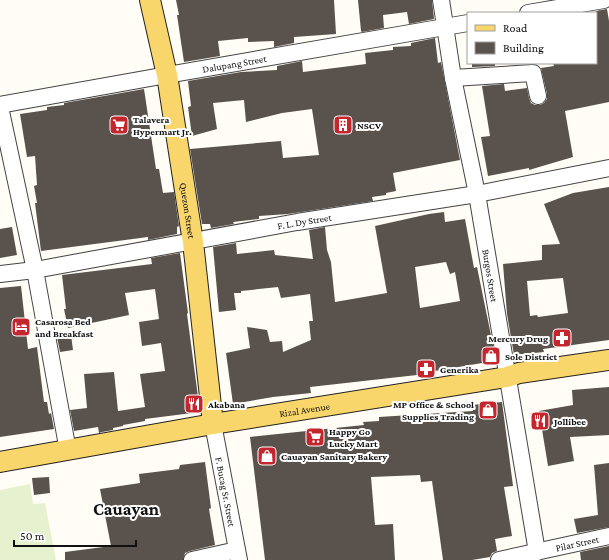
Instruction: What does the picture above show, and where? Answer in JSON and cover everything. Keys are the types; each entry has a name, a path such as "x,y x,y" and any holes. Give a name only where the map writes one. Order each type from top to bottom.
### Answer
{"main road":[{"name":"Quezon Street","path":"150,0 166,75 193,242 213,424"},
{"name":"Rizal Avenue","path":"0,462 213,424 519,373 609,360"}],"street":[{"name":"Burgos Street","path":"441,0 453,78 477,194 507,376 529,555"},
{"path":"534,12 604,0"},
{"name":"Dalupang Street","path":"0,106 166,75 467,23"},
{"path":"453,78 533,73 538,96"},
{"path":"0,106 35,270 68,451"},
{"name":"F. L. Dy Street","path":"0,274 35,270 296,222 477,194 609,168"},
{"name":"F. Bucag Sr. Street","path":"213,424 238,555"},
{"name":"Pilar Street","path":"499,560 529,555 609,536"},
{"path":"192,560 238,555"}],"green space":[{"path":"30,484 33,504 45,503 56,560 0,560 0,490"}],"building":[{"path":"176,0 334,0 336,34 294,37 294,43 274,47 274,41 248,42 248,38 218,41 220,56 184,62"},
{"path":"358,0 432,0 434,19 409,24 407,12 383,15 384,28 362,32"},
{"path":"607,9 609,21 609,102 565,111 573,157 529,170 529,168 488,176 481,137 490,136 482,86 504,84 505,91 527,88 531,103 540,105 544,103 547,99 547,94 541,68 554,66 553,64 597,64 596,11"},
{"path":"435,38 438,63 441,62 460,160 393,173 396,191 386,193 386,195 372,197 373,201 288,214 259,216 259,219 233,222 234,224 211,228 210,224 202,224 190,149 281,141 283,158 319,155 312,109 282,113 246,122 244,100 213,103 217,129 192,136 188,107 191,106 188,81 241,72 277,70 277,66 302,61 303,72 366,64 365,53 393,50 393,47 411,46 411,43"},
{"path":"472,64 495,64 495,66 472,67"},
{"path":"144,89 156,169 159,169 163,193 174,192 179,226 177,227 177,234 148,240 148,237 41,251 35,203 37,203 34,186 37,185 35,156 27,157 20,114 47,110 47,107 64,105 64,103"},
{"path":"609,187 609,340 543,349 544,352 514,355 507,314 503,264 542,260 542,245 560,244 544,204 573,193","holes":["563,278 568,313 538,317 537,315 530,316 527,281"]},
{"path":"444,212 445,222 465,219 474,268 477,267 494,350 494,361 417,375 310,387 311,393 273,397 233,404 226,353 250,348 247,327 267,330 270,342 282,341 283,352 311,340 309,321 313,321 310,294 281,298 278,287 241,291 241,293 234,293 236,310 219,312 213,247 236,243 237,254 274,250 275,255 313,259 309,230 325,227 327,250 331,262 335,302 387,293 375,226","holes":["446,262 450,274 455,272 460,301 420,308 415,267"]},
{"path":"12,227 17,255 0,258 0,229"},
{"path":"180,253 200,412 145,419 145,421 123,425 113,428 113,430 99,433 98,427 74,431 70,410 87,408 84,374 114,372 118,411 145,407 140,374 165,371 161,343 142,346 139,322 159,319 155,289 125,293 129,315 68,328 64,309 66,309 62,275 152,264 151,258"},
{"path":"21,286 28,349 37,347 44,402 47,402 54,429 0,437 0,288"},
{"path":"71,335 73,350 60,352 57,337"},
{"path":"609,387 609,435 570,437 574,461 548,466 539,411 573,405 572,390"},
{"path":"502,402 513,486 504,487 512,536 495,539 497,551 492,553 490,557 472,560 443,560 432,481 421,482 420,475 371,477 375,525 393,524 395,560 265,560 250,437 364,425 363,422 379,421 379,417 473,411 472,405"},
{"path":"205,462 211,508 209,509 215,545 185,553 183,560 65,560 65,552 111,546 100,489 140,483 139,474 179,469 180,465"},
{"path":"609,463 609,527 577,533 574,519 598,515 594,465"},
{"path":"49,477 50,493 34,495 32,478"},
{"path":"609,546 609,560 581,560 580,552"}],"place":[{"name":"Talavera Hypermart Jr.","path":"119,125"},
{"name":"NSCV","path":"343,125"},
{"name":"Casarosa Bed and Breakfast","path":"21,327"},
{"name":"Mercury Drug","path":"562,338"},
{"name":"Sole District","path":"491,356"},
{"name":"Generika","path":"426,369"},
{"name":"Akabana","path":"194,404"},
{"name":"MP Office & School Supplies Trading","path":"488,410"},
{"name":"Jollibee","path":"540,421"},
{"name":"Happy Go Lucky Mart","path":"315,437"},
{"name":"Cauayan Sanitary Bakery","path":"267,456"}],"district":[{"name":"Cauayan","path":"126,509"}]}
